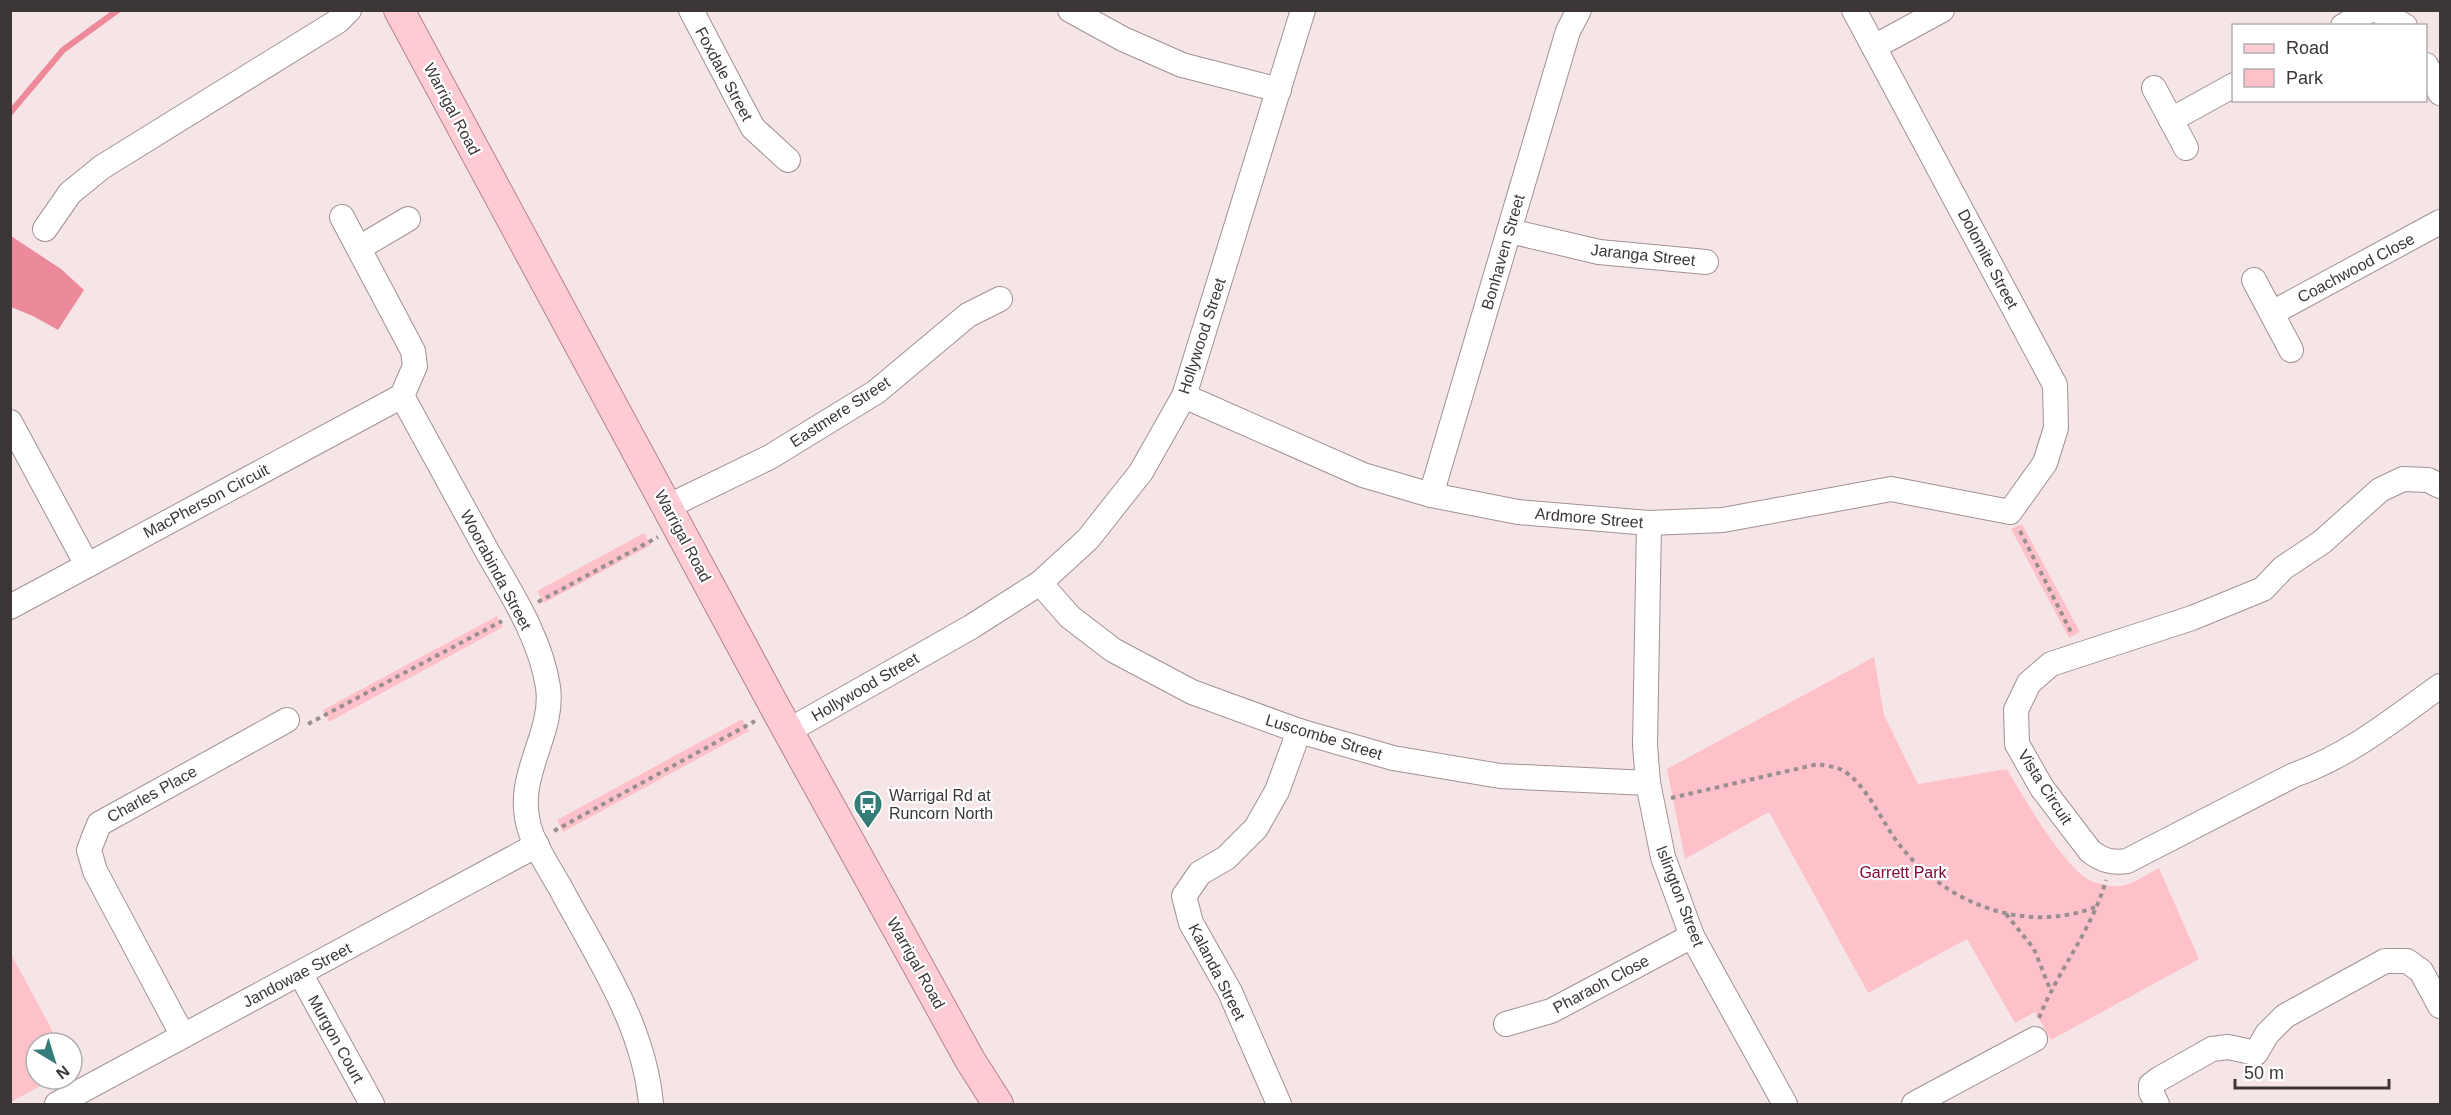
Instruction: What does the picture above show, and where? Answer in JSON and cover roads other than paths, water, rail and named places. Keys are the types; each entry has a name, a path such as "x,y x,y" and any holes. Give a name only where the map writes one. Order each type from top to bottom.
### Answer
{"main road":[{"name":"Warrigal Road","path":"399,10 782,720 970,1060 998,1104"},
{"name":"Warrigal Road","path":"970,1060 990,1104"}],"street":[{"path":"45,229 70,193 102,167 338,21 349,10"},
{"name":"Foxdale Street","path":"691,10 753,128 788,160"},
{"path":"1070,10 1123,39 1182,65 1279,90"},
{"name":"Hollywood Street","path":"782,720 971,627 1040,583 1088,539 1141,472 1184,396 1303,10"},
{"name":"Bonhaven Street","path":"1431,495 1568,31 1579,10"},
{"name":"Dolomite Street","path":"1854,10 2055,385 2056,428 2045,463 2010,512"},
{"path":"1874,47 1942,10"},
{"path":"2346,24 2370,10"},
{"path":"2377,10 2402,24"},
{"path":"2427,66 2440,93"},
{"path":"2171,120 2232,86"},
{"path":"2154,88 2186,148"},
{"path":"342,217 413,351 415,366 402,396"},
{"path":"359,248 408,219"},
{"name":"Coachwood Close","path":"2272,313 2440,222"},
{"name":"Jaranga Street","path":"1510,231 1599,252 1706,262"},
{"path":"2254,280 2290,350"},
{"name":"Eastmere Street","path":"673,518 876,392 968,315 1000,299"},
{"name":"MacPherson Circuit","path":"10,607 402,396"},
{"name":"Woorabinda Street","path":"402,396 521,611 548,688 545,719 525,788 526,813 537,845 628,1013 643,1051 651,1104"},
{"name":"Ardmore Street","path":"1184,396 1363,474 1431,495 1518,512 1649,523 1723,520 1891,489 2010,512"},
{"path":"12,431 87,565"},
{"name":"Vista Circuit","path":"2440,486 2428,480 2403,479 2380,490 2322,542 2283,568 2263,588 2192,618 2051,664 2029,683 2016,710 2017,744 2042,788 2091,851 2100,859 2113,863 2127,861 2294,775 2321,766 2368,738 2440,686"},
{"name":"Islington Street","path":"1649,523 1645,745 1649,791 1663,857 1692,936 1785,1104"},
{"name":"Luscombe Street","path":"1040,583 1070,617 1113,650 1192,692 1299,732 1393,758 1500,776 1649,791"},
{"name":"Charles Place","path":"183,1036 95,871 89,850 99,824 286,720"},
{"name":"Kalanda Street","path":"1279,1104 1230,992 1191,923 1184,896 1200,873 1226,858 1257,828 1277,791 1299,732"},
{"name":"Jandowae Street","path":"57,1104 537,845"},
{"name":"Pharaoh Close","path":"1506,1024 1551,1011 1692,936"},
{"path":"2157,1104 2151,1092 2151,1085 2159,1079 2212,1049 2228,1047 2256,1053 2267,1034 2285,1016 2385,961 2407,961 2421,971 2440,1006"},
{"name":"Murgon Court","path":"300,974 372,1104"},
{"path":"1914,1104 2035,1039"}],"waterway":[{"path":"10,113 63,50 118,10"}],"place":[{"name":"Warrigal Rd at Runcorn North","path":"868,830"}],"park label":[{"name":"Garrett Park","path":"1903,872"}]}
